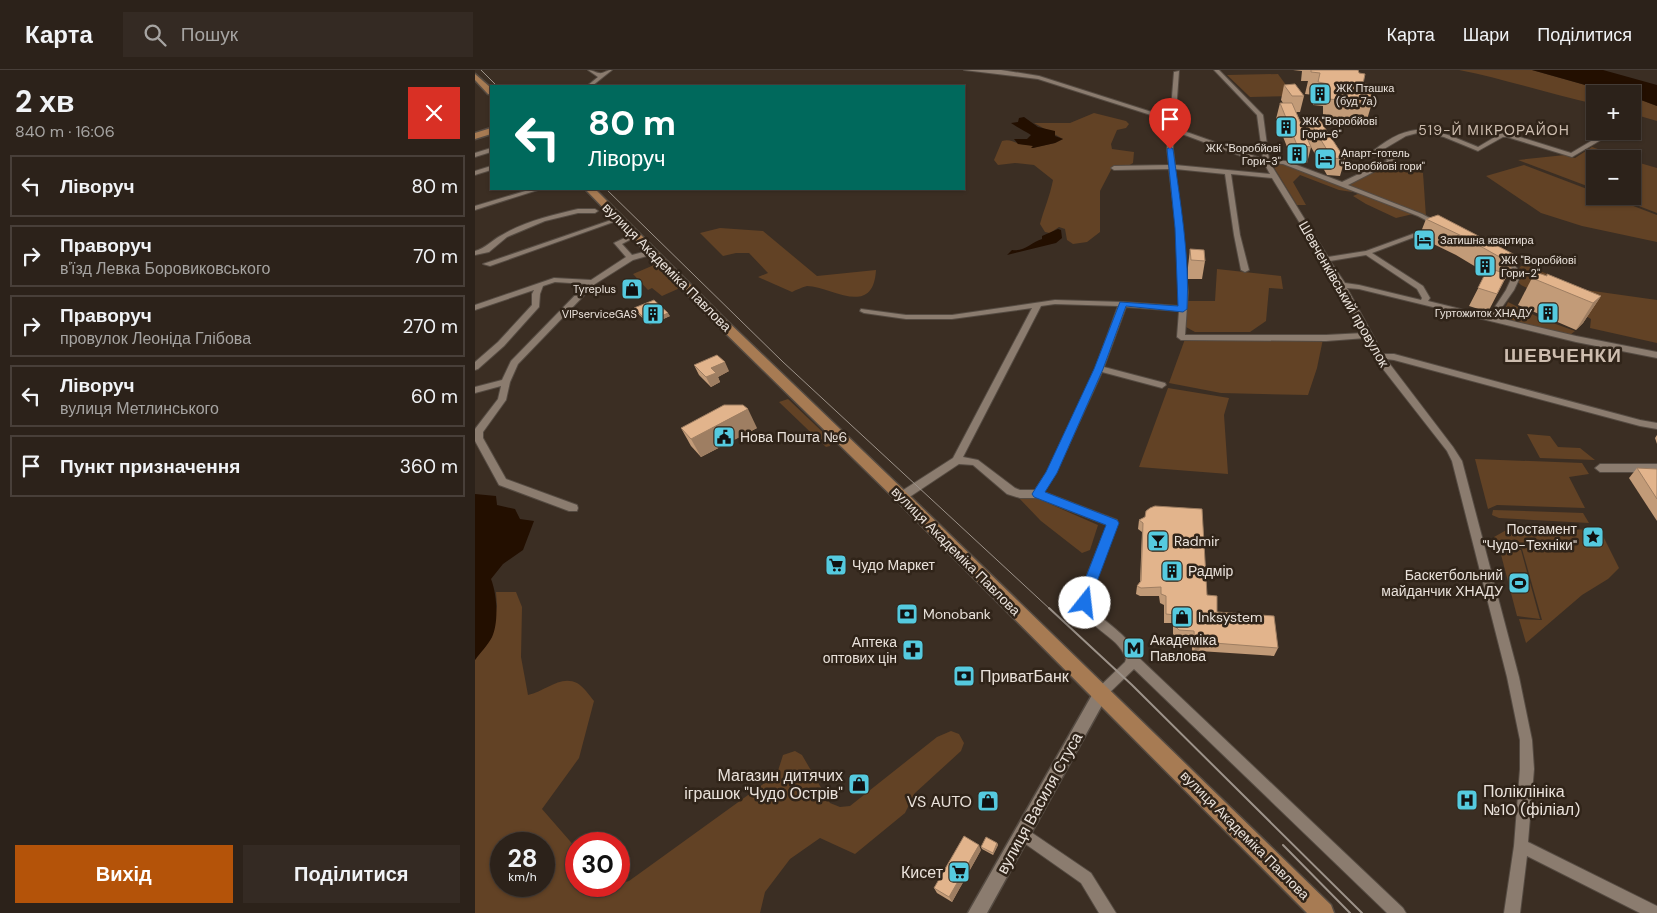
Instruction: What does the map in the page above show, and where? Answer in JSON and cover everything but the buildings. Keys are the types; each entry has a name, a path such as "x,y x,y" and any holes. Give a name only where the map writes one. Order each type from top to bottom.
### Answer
{"main road":[{"path":"475,76 490,91"},
{"path":"475,136 490,131"},
{"name":"вулиця Академіка Павлова","path":"590,190 1323,913"}],"street":[{"path":"590,70 598,75 605,75"},
{"path":"590,85 610,70"},
{"path":"966,70 1001,72 1039,78 1156,115 1163,118 1171,128 1259,161 1284,162 1420,214 1442,227 1367,253 1326,259"},
{"name":"Шевченківський провулок","path":"1216,70 1260,115 1266,161 1274,176 1342,286 1379,356 1450,449 1457,461 1513,677 1526,740 1527,770 1521,846 1512,913"},
{"path":"1177,72 1170,149 1179,228 1183,292 1181,337 1325,338 1367,335"},
{"path":"1340,184 1393,160 1383,157 1376,153 1376,151 1413,131 1430,132 1478,149 1502,135 1507,135 1572,155 1598,140"},
{"path":"475,155 490,150"},
{"path":"1114,168 1172,167 1274,176"},
{"path":"475,173 490,168"},
{"path":"1228,173 1237,235 1245,270"},
{"path":"475,208 535,190"},
{"path":"476,253 486,250 505,236 543,220 578,211 595,211"},
{"path":"487,264 619,219"},
{"path":"630,258 618,243 635,236"},
{"path":"573,508 502,482 478,438 481,428 502,400 506,382 514,363 592,282 630,258 651,252"},
{"path":"476,253 501,260"},
{"path":"1367,253 1420,288 1425,293 1426,298 1424,302"},
{"path":"1491,318 1510,290 1517,274 1510,264 1493,254"},
{"path":"475,308 557,280 592,282"},
{"path":"475,368 501,344 536,306 536,294 540,285"},
{"path":"1342,286 1359,287 1576,339 1657,355"},
{"path":"865,311 897,316 952,317 1055,302 1123,304 1183,309"},
{"path":"1038,494 1051,473 1099,369 1123,304"},
{"path":"901,497 957,460 1037,306"},
{"path":"1379,356 1394,357 1657,426"},
{"path":"1099,369 1162,385"},
{"path":"475,390 506,382"},
{"path":"957,460 975,462 1011,491 1038,494 1113,523 1085,595 1085,603 1092,616 1128,650 1132,659 1397,913"},
{"path":"1600,468 1657,468"},
{"path":"1101,693 1129,666 1132,659"},
{"name":"вулиця Василя Стуса","path":"977,913 1101,693"},
{"path":"1022,833 1085,878 1108,913"},
{"path":"1521,846 1656,913"}],"shaded area":[{"path":"1459,70 1532,70 1586,85 1586,102 1561,96"},
{"path":"1532,70 1603,70 1657,85 1657,106 1641,100 1641,85 1586,85"},
{"path":"1278,74 1294,96 1250,97 1227,75"},
{"path":"1641,100 1657,106 1657,121 1641,116"},
{"path":"1094,113 1126,121 1129,124 1126,128 1117,130 1111,144 1112,149 1134,152 1133,163 1128,166 1112,168 1100,191 1100,232 1087,242 1073,244 1067,240 1065,229 1059,227 1050,233 1045,232 1040,224 1053,180 1034,165 1015,163 998,165 994,160 1002,141 1030,145 1033,146 1032,148 1055,143 1063,139 1034,123 1070,123"},
{"path":"1024,117 1038,127 1055,131 1055,136 1063,139 1055,143 1033,148 1031,148 1033,146 1018,144 1014,139 1027,139 1031,135 1011,123 1018,122 1019,118"},
{"path":"1592,147 1601,150 1587,150"},
{"path":"1586,151 1586,186 1518,160 1565,155 1575,158"},
{"path":"1278,162 1352,192 1339,190 1300,175 1293,182 1306,205 1297,205 1272,164"},
{"path":"1392,162 1423,173 1426,217 1345,185"},
{"path":"1641,163 1657,168 1657,213 1636,205 1641,205"},
{"path":"1524,165 1586,189 1586,205 1631,205 1657,215 1657,242 1582,226 1541,213 1486,176"},
{"path":"1360,193 1413,214 1396,218 1353,196"},
{"path":"720,228 763,231 817,276 876,270 873,285 867,293 859,297 807,286 792,292 758,277 768,273 749,253 723,256 700,233"},
{"path":"1058,229 1061,230 1062,238 1056,243 1007,255 1012,250 1024,248 1042,239 1042,236"},
{"path":"657,265 680,288 662,296 652,288 648,290 633,274"},
{"path":"1521,266 1528,266 1552,276 1539,294 1517,281 1517,271"},
{"path":"1217,269 1281,276 1283,289 1269,288 1266,321 1250,332 1195,332 1186,327 1188,301 1215,301"},
{"path":"1586,290 1657,300 1657,343 1590,328 1591,319 1571,308"},
{"path":"1508,302 1542,319 1575,331 1570,335 1501,318"},
{"path":"1185,339 1323,339 1317,368 1308,395 1221,393 1169,383"},
{"path":"1168,388 1229,398 1224,415 1228,474 1139,467"},
{"path":"788,399 831,440 830,446 826,447 779,402"},
{"path":"1527,434 1550,436 1558,447 1580,448 1595,460 1540,458"},
{"path":"1475,459 1582,463 1589,474 1569,477 1585,508 1497,505 1488,509"},
{"path":"475,494 496,496 497,505 515,509 520,519 534,521 523,550 503,564 491,579 496,600 496,624 490,640 475,660"},
{"path":"1017,496 1036,498 1098,525 1090,550 1082,553 1041,521"},
{"path":"1493,510 1583,513 1589,523 1499,518 1492,515"},
{"path":"1510,528 1600,530 1619,568 1608,579 1582,595 1526,643 1519,619 1542,620 1522,549 1498,545 1494,537"},
{"name":"Баскетбольний майданчик ХНАДУ","path":"1499,547 1521,550 1540,619 1517,616"},
{"path":"496,592 516,592 522,607 521,657 528,695 559,682 571,681 582,686 594,701 579,758 542,809 565,835 565,897 630,897 630,880 777,774 783,755 795,751 802,755 830,803 840,807 850,806 937,737 951,731 959,734 964,743 961,751 915,793 905,813 855,854 820,838 790,859 765,892 760,913 475,913 475,660 492,637 497,606"}],"tram line":[{"path":"481,70 496,85"},
{"path":"607,190 783,362 1051,610"},
{"path":"1049,608 1132,685 1362,913"},
{"path":"1283,845 1350,913"}],"place":[{"name":"ЖК Пташка (буд 7а)","path":"1320,94"},
{"name":"ЖК \"Воробйові Гори-6\"","path":"1286,127"},
{"name":"ЖК \"Воробйові Гори-3\"","path":"1297,154"},
{"name":"Апарт-готель \"Воробйові гори\"","path":"1325,159"},
{"name":"Затишна квартира","path":"1424,240"},
{"name":"ЖК \"Воробйові Гори-2\"","path":"1485,266"},
{"name":"Tyreplus","path":"632,289"},
{"name":"Гуртожиток ХНАДУ","path":"1548,313"},
{"name":"VIPserviceGAS","path":"653,314"},
{"name":"Нова Пошта №6","path":"724,437"},
{"name":"Постамент \"Чудо-Техніки\"","path":"1593,537"},
{"name":"Radmir","path":"1158,541"},
{"name":"Чудо Маркет","path":"836,565"},
{"name":"Радмір","path":"1172,571"},
{"name":"Баскетбольний майданчик ХНАДУ","path":"1519,583"},
{"name":"Monobank","path":"907,614"},
{"name":"Inksystem","path":"1182,617"},
{"name":"Академіка Павлова","path":"1134,648"},
{"name":"Аптека оптових цін","path":"913,650"},
{"name":"ПриватБанк","path":"964,676"},
{"name":"Магазин дитячих іграшок \"Чудо Острів\"","path":"859,784"},
{"name":"Поліклініка №10 (філіал)","path":"1467,800"},
{"name":"VS AUTO","path":"988,801"},
{"name":"Кисет","path":"959,872"}],"district":[{"name":"519-Й МІКРОРАЙОН","path":"1494,130"},
{"name":"ШЕВЧЕНКИ","path":"1563,355"}],"route":[{"path":"1085,603 1085,595 1113,523 1038,494 1051,473 1099,369 1123,304 1183,309 1179,228 1170,149"}]}
